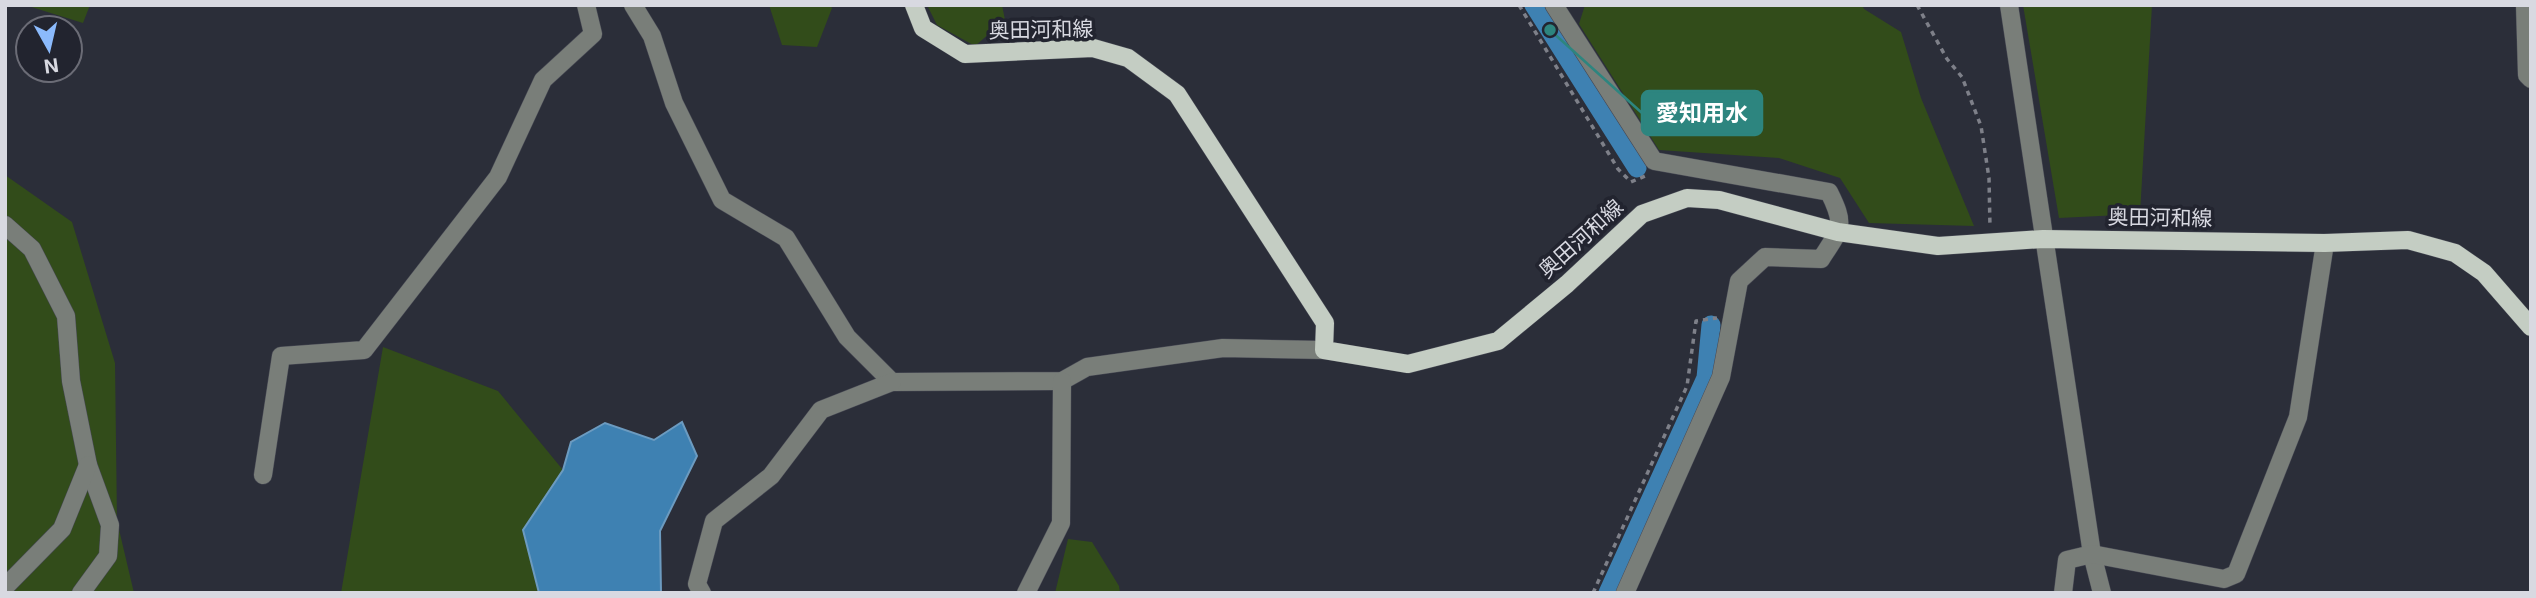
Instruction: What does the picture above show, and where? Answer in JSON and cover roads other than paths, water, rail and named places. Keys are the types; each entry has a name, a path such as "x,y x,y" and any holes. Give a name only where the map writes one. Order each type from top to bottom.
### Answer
{"main road":[{"name":"奥田河和線","path":"914,5 923,27 965,54 1093,48 1128,58 1177,94 1325,323 1324,350 1408,364 1498,341 1567,284 1642,215 1687,198 1719,200 1838,232 1938,246 2043,239 2325,243 2408,240 2455,253 2484,274 2531,327"}],"street":[{"path":"263,475 281,356 364,350 498,177 543,80 593,34 586,5"},
{"path":"633,5 652,36 674,103 722,200 786,238 847,337 892,383"},
{"path":"1554,5 1654,161 1829,192 1841,216 1838,232 1821,259 1765,257 1739,281 1721,377 1625,593"},
{"path":"2009,5 2092,554 2102,593"},
{"path":"2525,5 2527,75 2531,79"},
{"path":"5,225 32,249 66,316 71,381 88,465 110,525 108,556 81,593"},
{"path":"2063,593 2067,560 2092,554 2224,579 2236,574 2298,417 2325,243"},
{"path":"702,593 698,584 714,521 771,476 821,410 892,383 1062,381 1087,367 1223,348 1324,350"},
{"path":"1026,593 1061,523 1062,381"},
{"path":"5,587 62,529 88,465"}],"water":[{"path":"682,422 697,456 660,531 661,593 539,593 523,530 563,470 571,442 605,423 654,440"}],"waterway":[{"path":"1534,5 1637,168"},
{"path":"1608,593 1706,378 1711,325"}],"place":[{"name":"愛知用水","path":"1550,30"}]}
